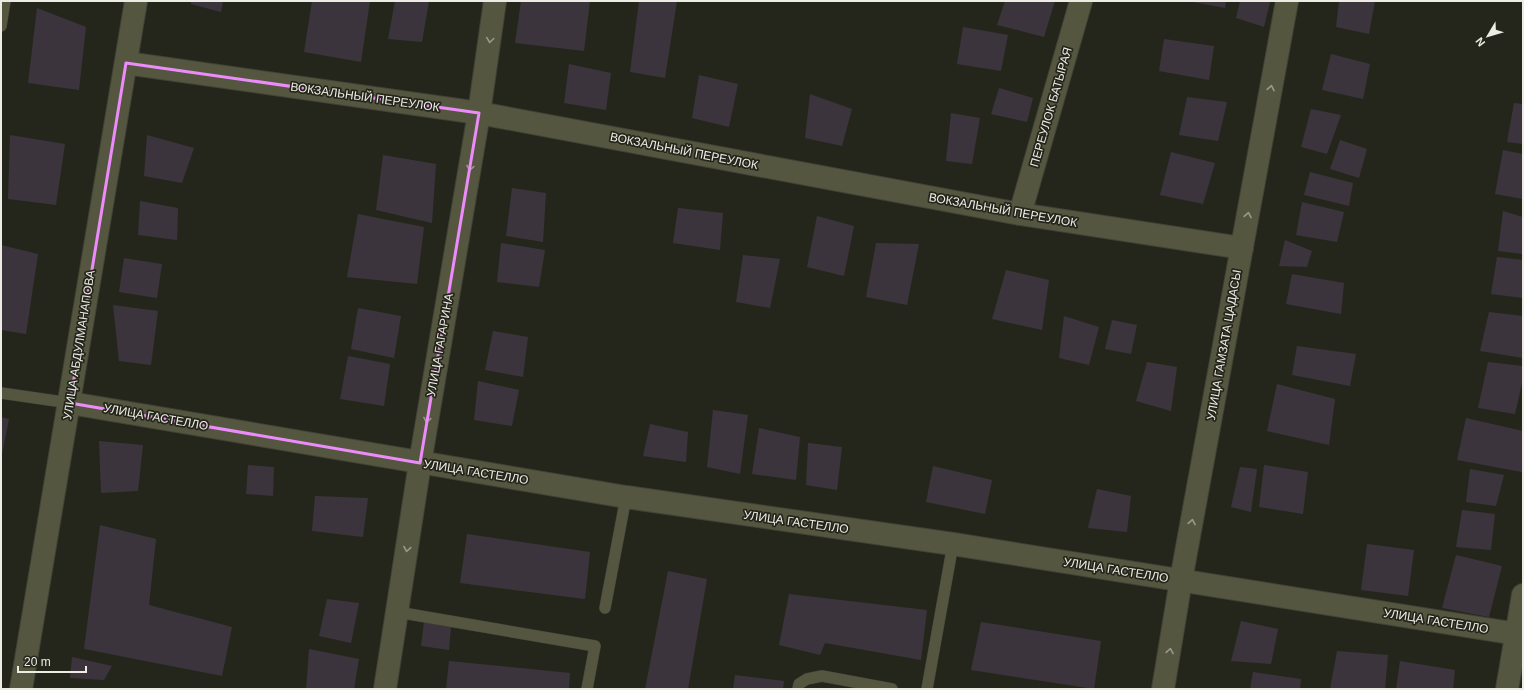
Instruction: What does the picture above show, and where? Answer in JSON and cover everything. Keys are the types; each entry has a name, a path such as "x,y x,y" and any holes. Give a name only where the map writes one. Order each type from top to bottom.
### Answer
{"street":[{"name":"УЛИЦА АБДУЛМАНАПОВА","path":"22,689 136,1"},
{"name":"УЛИЦА ГАГАРИНА","path":"385,689 420,463 479,113 495,1"},
{"name":"ПЕРЕУЛОК БАТЫРАЯ","path":"1020,214 1081,1"},
{"name":"УЛИЦА ГАМЗАТА ЦАДАСЫ","path":"1163,689 1181,580 1287,1"},
{"name":"ВОКЗАЛЬНЫЙ ПЕРЕУЛОК","path":"126,64 479,113 1020,214 1242,248"},
{"name":"УЛИЦА ГАСТЕЛЛО","path":"70,402 626,497 953,544 1520,635"},
{"path":"1507,689 1520,635 1523,595"}],"lane":[{"path":"1,26 5,1"},
{"path":"1,393 70,402"},
{"path":"605,608 626,497"},
{"path":"927,689 953,544"},
{"path":"397,612 595,646 587,689"},
{"path":"798,689 799,684 807,679 822,676 892,689"}],"highlighted area":[{"path":"126,63 479,113 420,463 70,403"}],"building":[{"path":"191,1 223,1 221,12 191,4"},
{"path":"312,1 370,1 361,62 304,52"},
{"path":"395,1 429,1 422,42 388,39"},
{"path":"521,1 590,1 584,51 515,43"},
{"path":"639,1 677,1 665,78 630,72"},
{"path":"1005,1 1055,1 1044,37 997,25"},
{"path":"1188,1 1226,1 1225,8"},
{"path":"1240,1 1270,2 1264,27 1236,18"},
{"path":"1339,1 1375,1 1369,34 1336,27"},
{"path":"37,8 86,27 79,90 28,83"},
{"path":"963,27 1008,35 1001,71 957,64"},
{"path":"1164,39 1214,46 1209,80 1159,71"},
{"path":"1331,54 1370,64 1363,99 1322,90"},
{"path":"569,64 611,73 606,110 564,103"},
{"path":"699,75 738,84 729,127 692,118"},
{"path":"999,88 1033,98 1027,122 991,114"},
{"path":"810,94 852,109 842,146 805,138"},
{"path":"1187,97 1227,102 1218,141 1179,135"},
{"path":"1514,103 1523,104 1523,144 1507,142"},
{"path":"1311,109 1341,115 1327,154 1301,147"},
{"path":"951,113 980,118 972,164 946,161"},
{"path":"10,135 65,144 56,205 8,199"},
{"path":"147,135 194,148 182,183 144,176"},
{"path":"1340,140 1367,149 1359,178 1330,169"},
{"path":"1503,150 1523,154 1523,199 1495,194"},
{"path":"1171,152 1215,163 1203,204 1160,195"},
{"path":"383,155 436,164 432,223 376,210"},
{"path":"1310,172 1353,183 1349,206 1304,195"},
{"path":"512,188 546,193 543,242 506,236"},
{"path":"140,201 178,208 177,240 138,235"},
{"path":"1302,202 1344,212 1337,242 1296,235"},
{"path":"678,208 723,213 720,250 673,243"},
{"path":"1503,211 1523,217 1523,254 1498,251"},
{"path":"358,214 424,227 417,284 347,277"},
{"path":"817,216 854,226 844,276 807,267"},
{"path":"1285,240 1312,251 1307,267 1279,266"},
{"path":"501,243 545,250 539,287 497,282"},
{"path":"876,243 919,244 907,305 866,297"},
{"path":"1,245 38,254 26,334 1,330"},
{"path":"743,255 780,259 770,308 736,302"},
{"path":"1497,257 1523,260 1523,298 1491,294"},
{"path":"124,258 162,264 157,298 119,292"},
{"path":"1006,270 1049,280 1042,330 992,319"},
{"path":"1292,274 1344,283 1341,314 1286,304"},
{"path":"113,305 158,311 151,365 119,361"},
{"path":"358,308 401,316 394,358 351,349"},
{"path":"1489,312 1523,316 1523,358 1480,351"},
{"path":"1064,316 1099,327 1089,365 1059,358"},
{"path":"1112,320 1137,325 1131,354 1105,349"},
{"path":"493,331 528,337 523,377 485,370"},
{"path":"1297,346 1356,354 1350,386 1292,375"},
{"path":"348,356 390,364 384,406 340,399"},
{"path":"1147,362 1177,367 1171,411 1136,401"},
{"path":"1488,362 1523,366 1523,379 1515,414 1478,408"},
{"path":"478,381 519,390 512,426 474,420"},
{"path":"1277,384 1335,399 1329,445 1267,431"},
{"path":"713,410 748,415 740,474 707,467"},
{"path":"1,417 9,419 2,454 1,454"},
{"path":"1466,418 1523,431 1522,472 1457,460"},
{"path":"650,424 688,432 686,462 643,456"},
{"path":"759,428 800,437 796,480 752,474"},
{"path":"99,441 143,445 138,491 101,493"},
{"path":"808,443 842,447 837,490 806,485"},
{"path":"248,465 274,467 273,496 246,494"},
{"path":"1264,465 1308,472 1303,514 1259,507"},
{"path":"933,466 992,480 985,514 926,502"},
{"path":"1240,467 1257,469 1251,512 1231,507"},
{"path":"1470,469 1504,475 1496,506 1466,502"},
{"path":"1097,489 1131,496 1127,532 1088,528"},
{"path":"315,496 368,498 363,537 312,531"},
{"path":"1462,510 1495,514 1491,550 1456,547"},
{"path":"100,525 156,539 149,605 232,627 222,676 84,649"},
{"path":"467,534 590,552 585,599 460,583"},
{"path":"1367,544 1414,550 1408,596 1361,590"},
{"path":"1456,555 1502,566 1489,617 1442,608"},
{"path":"668,571 707,579 688,689 645,689"},
{"path":"789,594 927,610 921,660 825,643 820,655 779,645"},
{"path":"327,599 359,603 351,643 319,636"},
{"path":"1241,621 1278,629 1271,664 1231,661"},
{"path":"424,622 451,627 449,650 421,646"},
{"path":"981,622 1101,641 1094,689 971,670"},
{"path":"309,649 359,659 354,689 306,689"},
{"path":"1337,651 1388,655 1385,689 1330,689"},
{"path":"72,657 112,666 104,680 70,678"},
{"path":"449,661 570,673 569,689 446,689"},
{"path":"1400,661 1455,670 1453,689 1396,689"},
{"path":"1253,672 1301,679 1300,689 1250,689"},
{"path":"735,675 784,681 783,689 733,689"}]}
